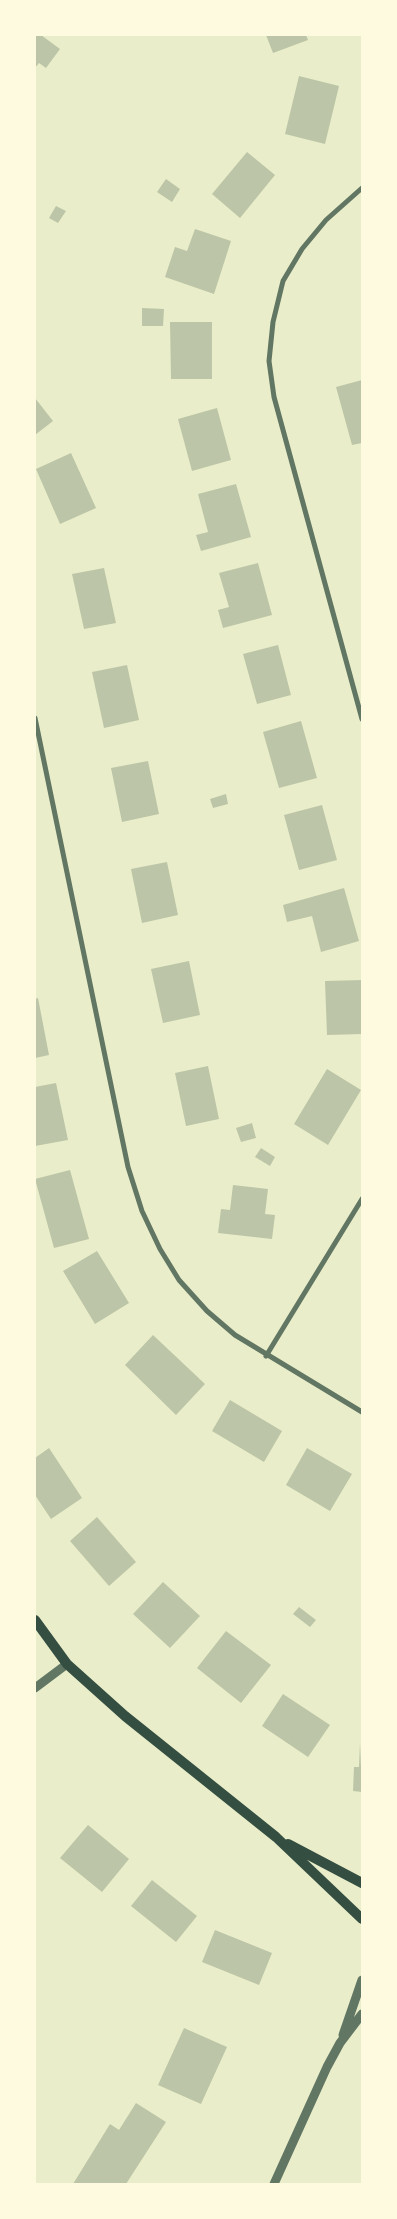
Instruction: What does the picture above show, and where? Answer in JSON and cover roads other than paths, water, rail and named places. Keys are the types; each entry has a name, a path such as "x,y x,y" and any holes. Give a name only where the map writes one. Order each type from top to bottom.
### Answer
{"main road":[{"path":"35,1620 68,1664 125,1716 276,1837 362,1919"},
{"path":"276,1837 362,1883"}],"street":[{"path":"362,188 326,220 302,249 283,281 273,322 269,361 274,396 362,719"},
{"path":"35,718 128,1167 142,1211 160,1249 179,1280 207,1311 235,1335 266,1356 362,1412"},
{"path":"266,1356 362,1199"},
{"path":"35,1688 68,1664"},
{"path":"340,2043 362,1980"},
{"path":"274,2184 327,2067 340,2043 362,2014"}]}
